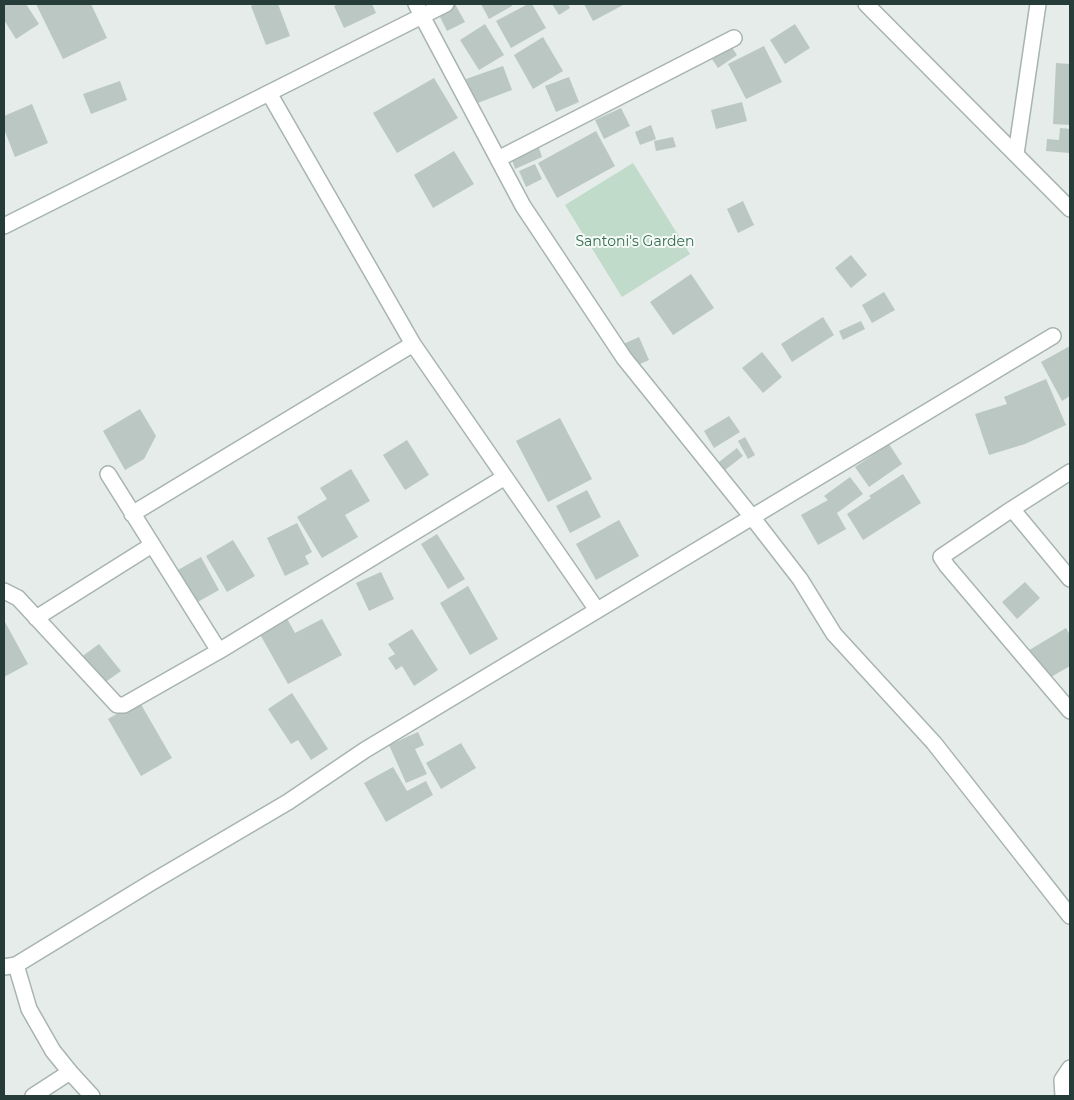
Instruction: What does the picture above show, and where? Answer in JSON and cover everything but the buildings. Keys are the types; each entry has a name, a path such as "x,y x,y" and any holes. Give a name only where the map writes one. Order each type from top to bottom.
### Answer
{"street":[{"path":"4,226 269,93 419,10 446,4"},
{"path":"866,4 1070,209"},
{"path":"1016,154 1038,4"},
{"path":"419,10 523,206 624,358 800,579 834,634 934,743 1070,916"},
{"path":"498,159 734,38"},
{"path":"269,93 413,344 597,610"},
{"path":"92,1096 53,1051 29,1009 10,966 288,802 365,750 1053,336"},
{"path":"132,514 413,344"},
{"path":"1070,472 941,557 953,574 1070,712"},
{"path":"108,474 219,651"},
{"path":"4,591 18,598 120,706 131,702 219,651 505,477"},
{"path":"1012,509 1070,579"},
{"path":"36,618 152,545"},
{"path":"1063,1096 1062,1080 1070,1068"},
{"path":"34,1096 70,1072"}],"green space":[{"name":"Santoni's Garden","path":"633,163 690,254 622,297 565,205"}]}
